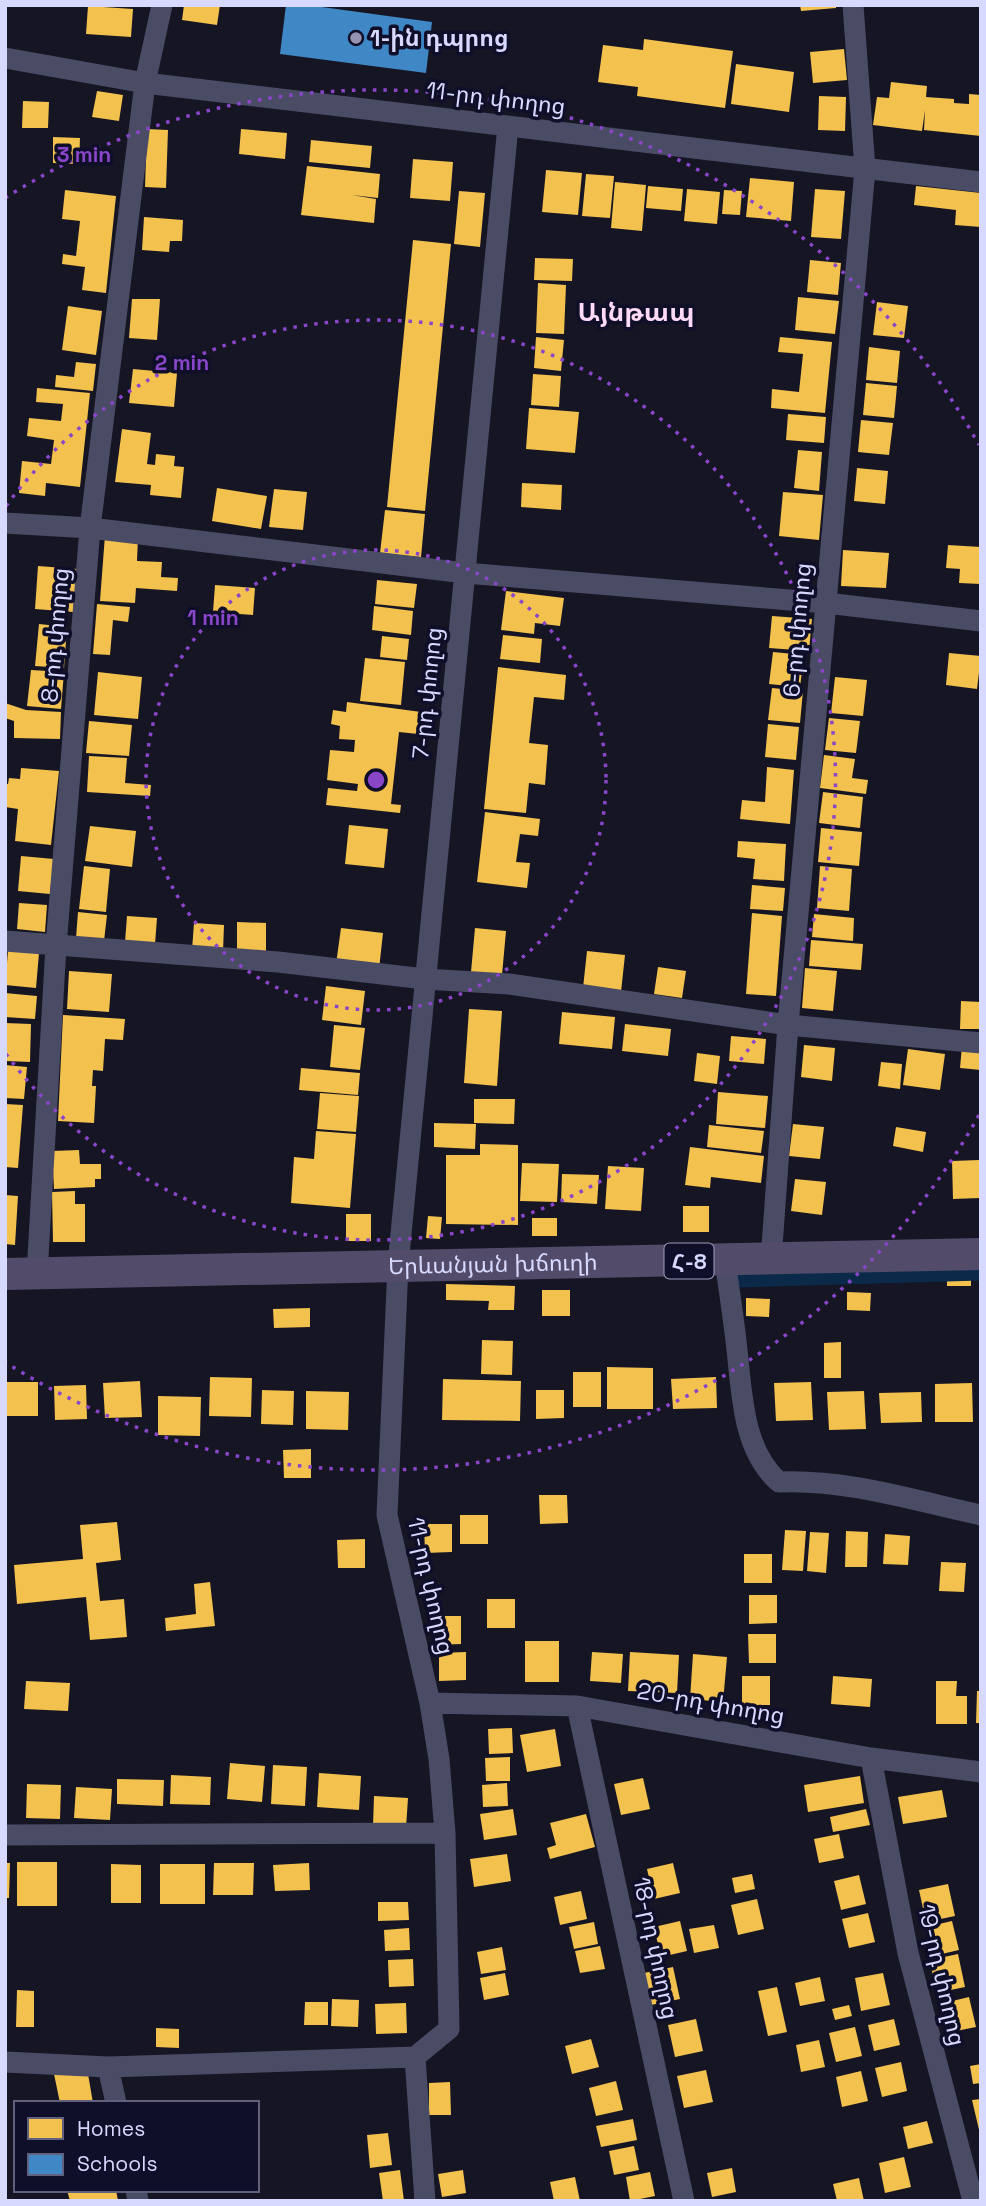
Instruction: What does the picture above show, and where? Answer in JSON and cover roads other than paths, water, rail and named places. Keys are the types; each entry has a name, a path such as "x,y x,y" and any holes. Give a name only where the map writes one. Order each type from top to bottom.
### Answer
{"main road":[{"name":"Երևանյան խճուղի","path":"5,1274 981,1254"}],"street":[{"name":"8-րդ փողոց","path":"37,1274 56,946 90,528 145,83 162,5"},
{"name":"6-րդ փողոց","path":"771,1260 788,1025 865,169 853,5"},
{"name":"11-րդ փողոց","path":"5,58 145,83 981,183"},
{"name":"7-րդ փողոց","path":"398,1265 508,126"},
{"path":"5,523 90,528 465,573 825,603 981,621"},
{"path":"5,941 278,962 425,979 509,984 788,1025 981,1043"},
{"path":"725,1261 744,1412 766,1470 779,1482 797,1481 869,1490 981,1515"},
{"name":"11-րդ փողոց","path":"398,1265 387,1515 430,1703 439,1759 445,1833 449,2029 415,2057"},
{"name":"20-րդ փողոց","path":"430,1703 577,1706 871,1758 981,1772"},
{"name":"18-րդ փողոց","path":"577,1706 684,2201"},
{"name":"19-րդ փողոց","path":"871,1758 908,1953 972,2201"},
{"path":"5,1835 445,1833"},
{"path":"5,2062 108,2067 415,2057 425,2201"},
{"path":"108,2067 116,2101"}],"waterway":[{"path":"737,1278 981,1271"}],"place":[{"name":"1-ին դպրոց","path":"356,38"}],"district":[{"name":"Այնթապ","path":"636,312"}]}
